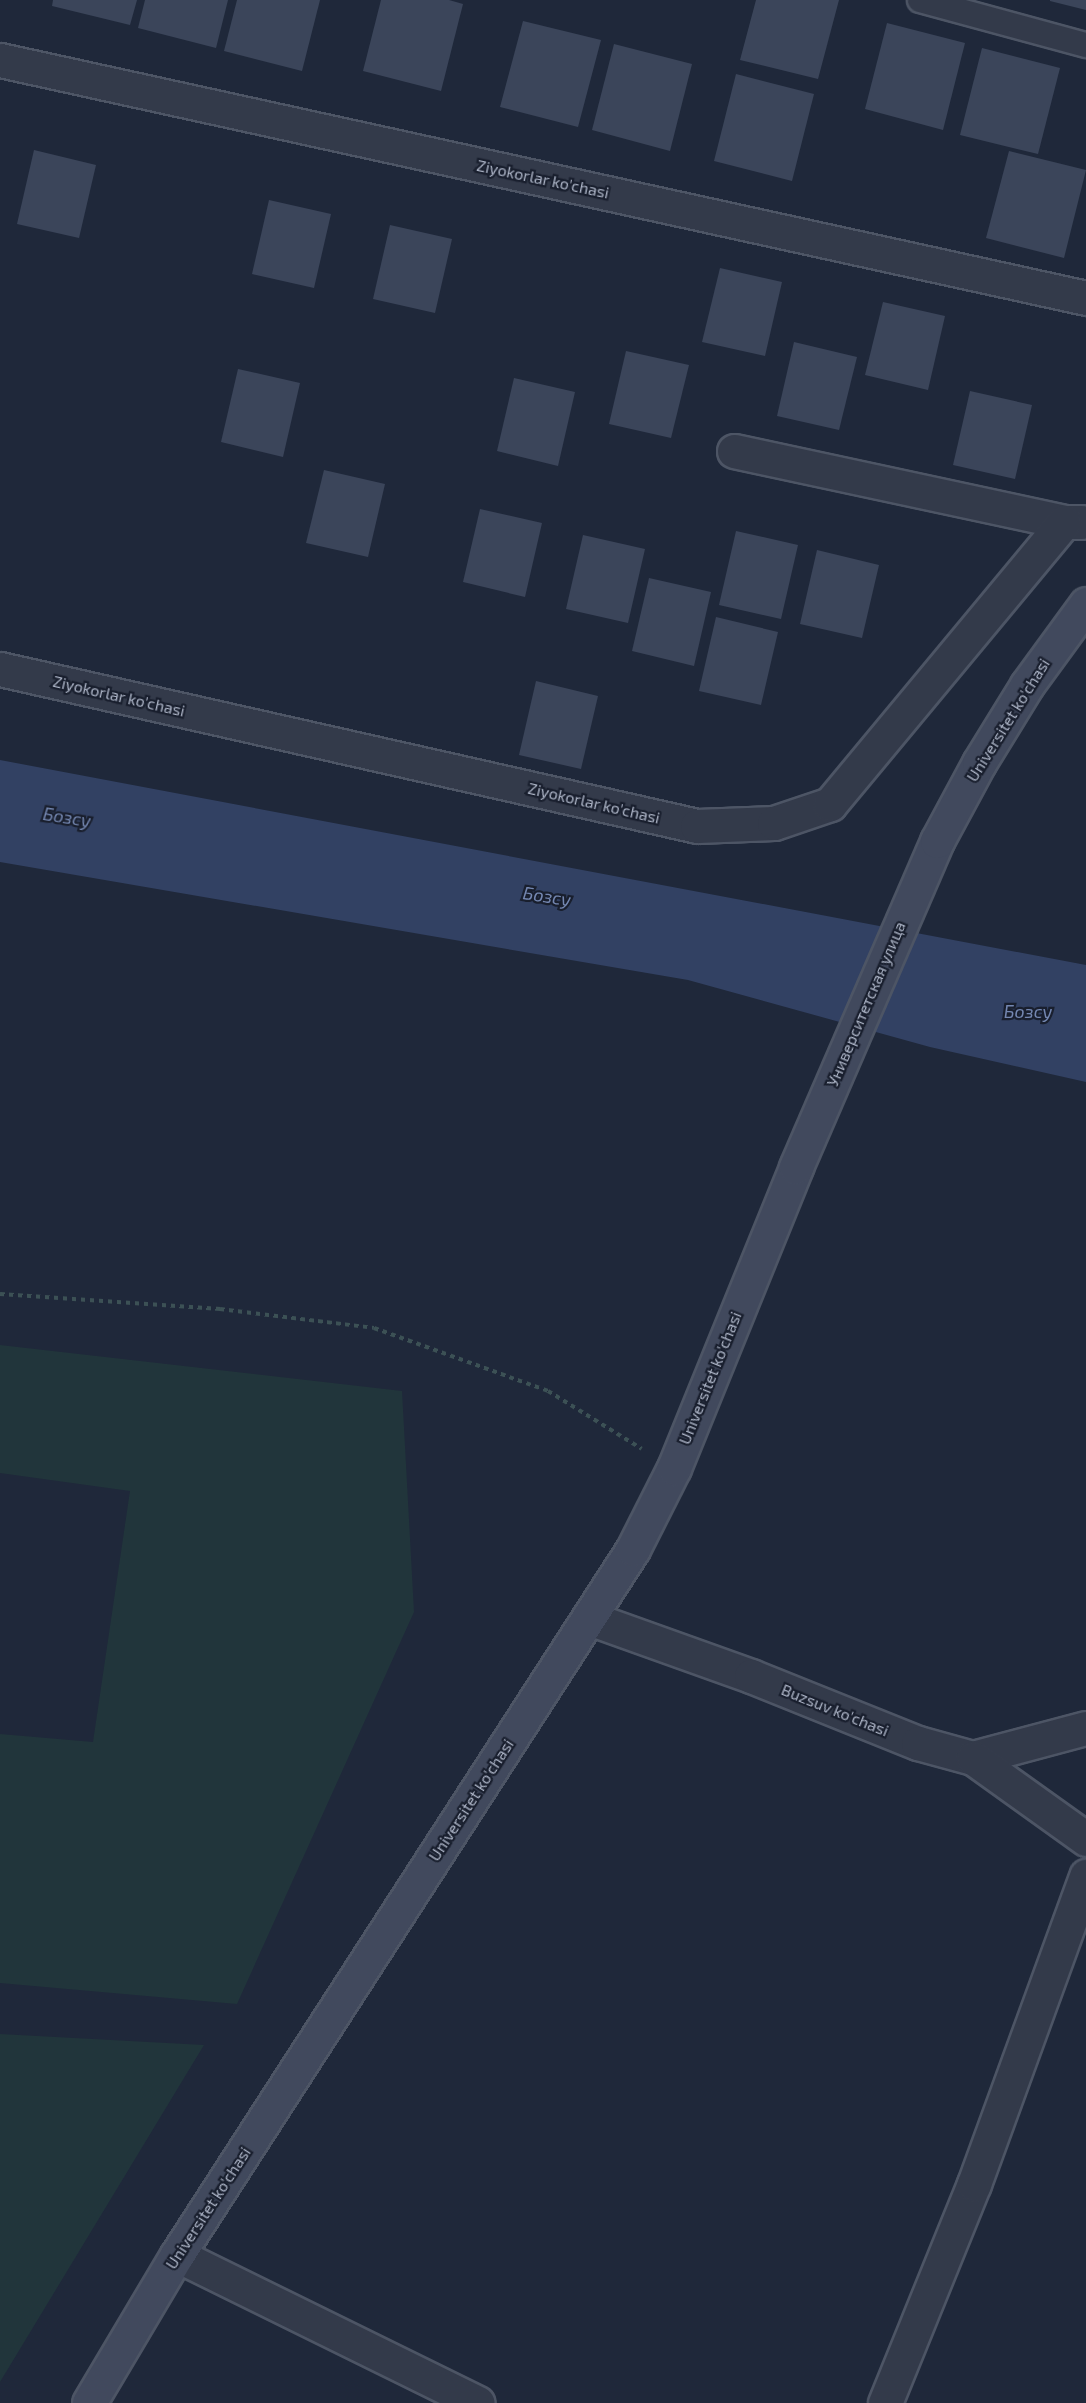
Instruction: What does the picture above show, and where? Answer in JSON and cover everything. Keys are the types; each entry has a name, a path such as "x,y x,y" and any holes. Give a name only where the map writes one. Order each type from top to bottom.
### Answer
{"main road":[{"name":"Universitet ko'chasi","path":"937,841 979,763 1027,685 1086,604"},
{"name":"Университетская улица","path":"796,1167 937,841"},
{"name":"Universitet ko'chasi","path":"89,2403 177,2255 633,1548 674,1468 796,1167"}],"street":[{"name":"Ziyokorlar ko'chasi","path":"0,60 1086,298"},
{"path":"734,451 1075,522"},
{"name":"Ziyokorlar ko'chasi","path":"0,669 697,826 774,823 830,804 1075,522"},
{"name":"Buzsuv ko'chasi","path":"589,1618 751,1676 918,1743 974,1758 1086,1728"},
{"path":"974,1758 1086,1839"},
{"path":"885,2403 974,2184 1086,1876"},
{"path":"177,2255 478,2403"}],"lane":[{"path":"920,0 1086,45"}],"path":[{"path":"0,1294 220,1309 374,1328 548,1391 674,1468"}],"shaded area":[{"path":"0,1345 402,1391 414,1612 237,2004 0,1983 0,1734 93,1742 130,1491 0,1473"},
{"path":"0,2034 204,2045 0,2382"}],"water":[{"name":"Бозсу","path":"0,760 1086,965 1086,1082 930,1047 688,980 0,862"}],"building":[{"path":"53,0 137,0 130,25 52,6"},
{"path":"145,0 228,0 216,48 138,28"},
{"path":"237,0 320,0 302,71 224,51"},
{"path":"381,0 449,0 463,4 441,91 363,71"},
{"path":"756,0 839,0 818,79 740,60"},
{"path":"1086,0 1086,10 1050,1"},
{"path":"523,21 601,40 578,127 500,107"},
{"path":"887,23 965,43 943,130 865,109"},
{"path":"614,44 692,64 670,151 592,130"},
{"path":"982,48 1060,68 1038,154 960,135"},
{"path":"736,74 814,94 792,181 714,161"},
{"path":"34,150 96,165 79,238 17,224"},
{"path":"1009,151 1086,170 1064,258 986,238"},
{"path":"269,200 331,214 314,288 252,274"},
{"path":"390,225 452,239 435,313 373,299"},
{"path":"720,268 782,282 765,356 702,342"},
{"path":"883,302 945,316 928,390 865,375"},
{"path":"794,342 857,357 839,430 777,416"},
{"path":"626,351 689,365 671,438 609,424"},
{"path":"238,369 300,383 283,457 221,442"},
{"path":"514,378 575,392 558,466 497,451"},
{"path":"970,391 1032,405 1015,479 953,465"},
{"path":"324,470 385,484 368,557 306,543"},
{"path":"480,509 542,523 525,597 463,582"},
{"path":"736,531 798,545 781,619 719,605"},
{"path":"583,535 645,549 628,623 566,609"},
{"path":"817,550 879,565 862,638 800,624"},
{"path":"649,578 711,592 694,666 632,651"},
{"path":"716,617 778,632 761,705 699,691"},
{"path":"536,681 598,696 581,769 519,755"}]}
